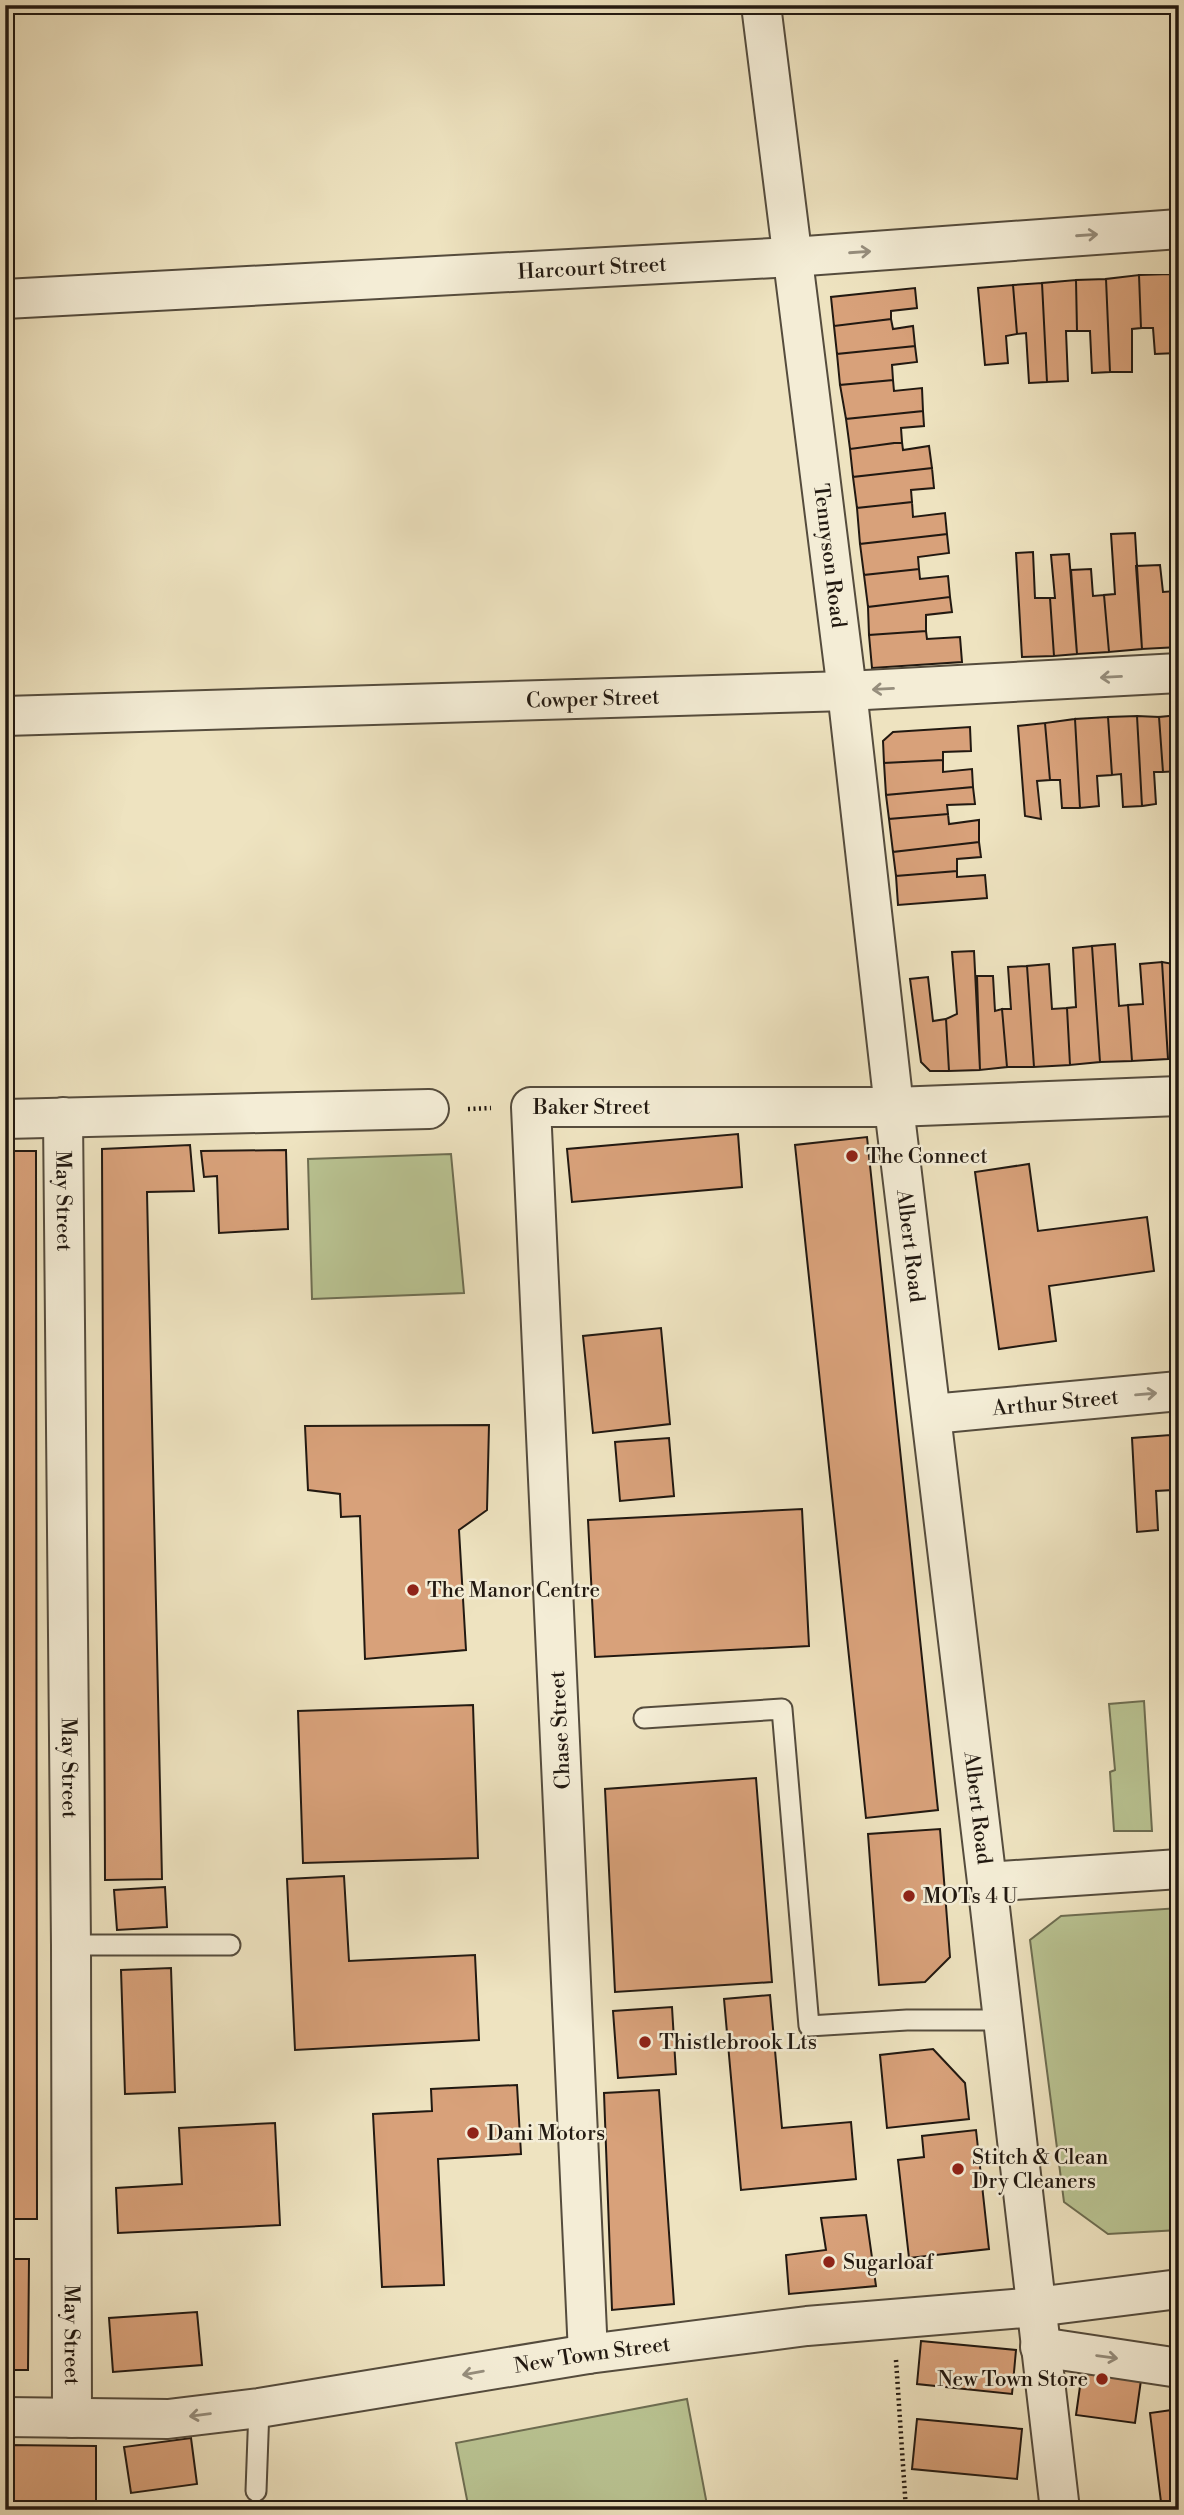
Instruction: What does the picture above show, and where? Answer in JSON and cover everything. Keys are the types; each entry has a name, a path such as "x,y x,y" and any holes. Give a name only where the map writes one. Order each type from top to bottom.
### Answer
{"street":[{"name":"Tennyson Road","path":"761,5 847,691 894,1107"},
{"name":"Harcourt Street","path":"5,299 792,257 1179,229"},
{"name":"Cowper Street","path":"5,716 847,691 1179,673"},
{"name":"Baker Street","path":"531,1107 894,1107 1179,1096"},
{"name":"Chase Street","path":"531,1107 588,2354"},
{"name":"Albert Road","path":"894,1107 1060,2510"},
{"path":"5,1119 429,1110"},
{"name":"May Street","path":"62,1117 71,1945 72,2417"},
{"name":"Arthur Street","path":"932,1414 1179,1391"},
{"path":"987,1882 1179,1869"},
{"name":"New Town Street","path":"5,2417 168,2419 588,2354 807,2326 1036,2307 1179,2289"},
{"path":"1040,2347 1179,2368"}],"lane":[{"path":"644,1718 782,1709 810,2026 907,2020 1002,2020"},
{"path":"71,1945 230,1945"},
{"path":"256,2491 259,2407"}],"path":[{"name":"Baker Street","path":"429,1110 531,1107"},
{"path":"893,2319 906,2510"}],"green space":[{"path":"451,1154 464,1293 312,1299 308,1159"},
{"path":"1144,1701 1152,1831 1114,1831 1110,1772 1115,1770 1109,1704"},
{"path":"1179,1908 1179,2230 1108,2234 1064,2202 1030,1940 1061,1916"},
{"path":"687,2399 708,2510 469,2510 456,2443"}],"building":[{"path":"1171,274 1179,274 1179,353 1177,353"},
{"path":"1171,274 1177,353 1155,354 1153,328 1141,328 1139,275"},
{"path":"1139,275 1141,328 1132,329 1132,372 1110,372 1106,279"},
{"path":"1106,279 1110,372 1092,373 1090,331 1077,331 1076,280"},
{"path":"1076,280 1077,331 1066,331 1068,381 1047,382 1042,283"},
{"path":"1042,283 1047,382 1029,383 1026,333 1017,334 1013,285"},
{"path":"1013,285 1017,334 1006,336 1008,363 985,365 978,288"},
{"path":"915,288 917,308 891,311 891,319 834,326 831,297"},
{"path":"891,319 893,329 913,326 915,346 837,354 834,326"},
{"path":"915,346 917,362 892,365 893,380 840,385 837,354"},
{"path":"893,380 894,391 922,388 923,411 846,419 840,385"},
{"path":"923,411 924,426 901,428 902,442 850,449 846,419"},
{"path":"902,442 903,450 929,446 932,468 853,477 850,449"},
{"path":"932,468 934,488 911,490 912,502 857,508 853,477"},
{"path":"912,502 913,517 945,513 947,534 860,544 857,508"},
{"path":"1135,533 1142,649 1109,652 1104,595 1115,594 1111,534"},
{"path":"947,534 949,553 918,557 919,569 864,575 860,544"},
{"path":"1033,552 1035,598 1050,598 1054,656 1022,657 1016,553"},
{"path":"1069,554 1077,654 1054,656 1050,598 1055,598 1051,555"},
{"path":"1160,565 1163,592 1175,591 1179,647 1142,649 1136,566"},
{"path":"919,569 920,579 948,576 950,597 868,607 864,575"},
{"path":"1091,569 1093,596 1104,595 1109,652 1077,654 1071,570"},
{"path":"1179,590 1179,646 1175,591"},
{"path":"950,597 952,612 926,615 926,631 869,635 868,607"},
{"path":"926,631 927,639 960,637 962,662 872,668 869,635"},
{"path":"1179,715 1179,771 1163,772 1159,717"},
{"path":"1137,716 1142,806 1123,807 1121,774 1112,775 1108,717"},
{"path":"1137,716 1159,717 1163,772 1154,772 1156,804 1142,806"},
{"path":"1108,717 1112,775 1097,776 1099,806 1080,808 1075,719"},
{"path":"1075,719 1080,808 1062,808 1060,780 1050,780 1045,723"},
{"path":"1045,723 1050,780 1037,781 1041,819 1025,816 1018,726"},
{"path":"970,727 971,751 943,752 943,760 884,763 883,741 893,732"},
{"path":"943,760 943,772 972,769 973,787 886,795 884,763"},
{"path":"973,787 975,804 947,805 948,814 889,819 886,795"},
{"path":"948,814 949,824 979,820 979,842 893,852 889,819"},
{"path":"979,842 981,857 957,859 957,871 896,876 893,852"},
{"path":"957,871 957,877 985,875 987,898 898,905 896,876"},
{"path":"1115,944 1119,1006 1128,1005 1132,1061 1100,1062 1092,946"},
{"path":"1092,946 1100,1062 1070,1065 1067,1008 1076,1007 1073,948"},
{"path":"974,951 980,1070 949,1071 946,1019 957,1014 952,952"},
{"path":"1162,962 1179,965 1179,1059 1168,1059"},
{"path":"1162,962 1168,1059 1132,1061 1128,1005 1143,1004 1140,964"},
{"path":"1049,964 1052,1009 1067,1008 1070,1065 1034,1067 1027,966"},
{"path":"1027,966 1034,1067 1007,1067 1002,1009 1011,1009 1008,967"},
{"path":"977,976 993,976 995,1011 1002,1009 1007,1067 980,1070"},
{"path":"928,977 933,1021 946,1019 949,1071 930,1071 921,1062 910,979"},
{"path":"738,1134 742,1187 572,1202 567,1149"},
{"path":"867,1137 938,1810 866,1818 795,1145"},
{"path":"190,1145 194,1191 147,1192 162,1879 105,1880 102,1149"},
{"path":"286,1150 288,1229 219,1233 217,1176 204,1177 201,1151"},
{"path":"5,1151 36,1151 37,2219 5,2219"},
{"path":"1029,1164 1038,1231 1147,1217 1154,1271 1049,1286 1056,1341 999,1349 975,1172"},
{"path":"661,1328 670,1424 593,1433 583,1336"},
{"name":"The Manor Centre","path":"489,1425 487,1510 459,1530 466,1650 365,1659 360,1516 341,1517 340,1494 308,1490 305,1426"},
{"path":"1179,1434 1179,1490 1173,1490 1170,1435"},
{"path":"1170,1435 1173,1490 1156,1491 1158,1530 1137,1532 1132,1438"},
{"path":"669,1438 674,1496 620,1501 615,1442"},
{"path":"802,1509 809,1646 595,1657 588,1520"},
{"path":"473,1705 478,1858 303,1863 298,1711"},
{"path":"756,1778 772,1982 615,1992 605,1789"},
{"name":"MOTs 4 U","path":"940,1829 950,1957 925,1982 879,1985 868,1834"},
{"path":"344,1876 349,1961 475,1955 479,2040 295,2050 287,1879"},
{"path":"165,1887 167,1927 117,1930 114,1890"},
{"path":"171,1968 175,2092 125,2094 121,1970"},
{"path":"770,1995 782,2128 851,2122 856,2179 741,2190 724,1999"},
{"name":"Thistlebrook Lts","path":"672,2007 676,2074 618,2078 613,2011"},
{"path":"933,2049 965,2083 969,2119 887,2128 880,2055"},
{"path":"517,2085 521,2154 438,2159 444,2285 382,2287 373,2114 432,2111 431,2089"},
{"path":"659,2090 674,2304 612,2310 604,2093"},
{"path":"275,2123 280,2225 118,2233 116,2188 182,2184 179,2128"},
{"path":"976,2130 989,2249 909,2258 898,2160 924,2157 922,2136"},
{"path":"866,2215 876,2286 789,2294 786,2255 826,2250 821,2218"},
{"path":"5,2259 29,2259 28,2370 5,2370"},
{"path":"197,2312 202,2365 113,2372 109,2318"},
{"path":"921,2341 1016,2350 1012,2394 917,2384"},
{"path":"1083,2365 1142,2373 1135,2423 1076,2415"},
{"path":"1179,2409 1179,2510 1162,2510 1150,2413"},
{"path":"917,2419 1022,2429 1017,2479 912,2469"},
{"path":"191,2438 197,2484 131,2493 124,2447"},
{"path":"5,2445 96,2446 96,2504 5,2503"}],"place":[{"name":"The Connect","path":"852,1156"},
{"name":"The Manor Centre","path":"413,1590"},
{"name":"MOTs 4 U","path":"909,1896"},
{"name":"Thistlebrook Lts","path":"645,2042"},
{"name":"Dani Motors","path":"473,2133"},
{"name":"Stitch & Clean Dry Cleaners","path":"958,2169"},
{"name":"Sugarloaf","path":"829,2262"},
{"name":"New Town Store","path":"1102,2379"}]}
